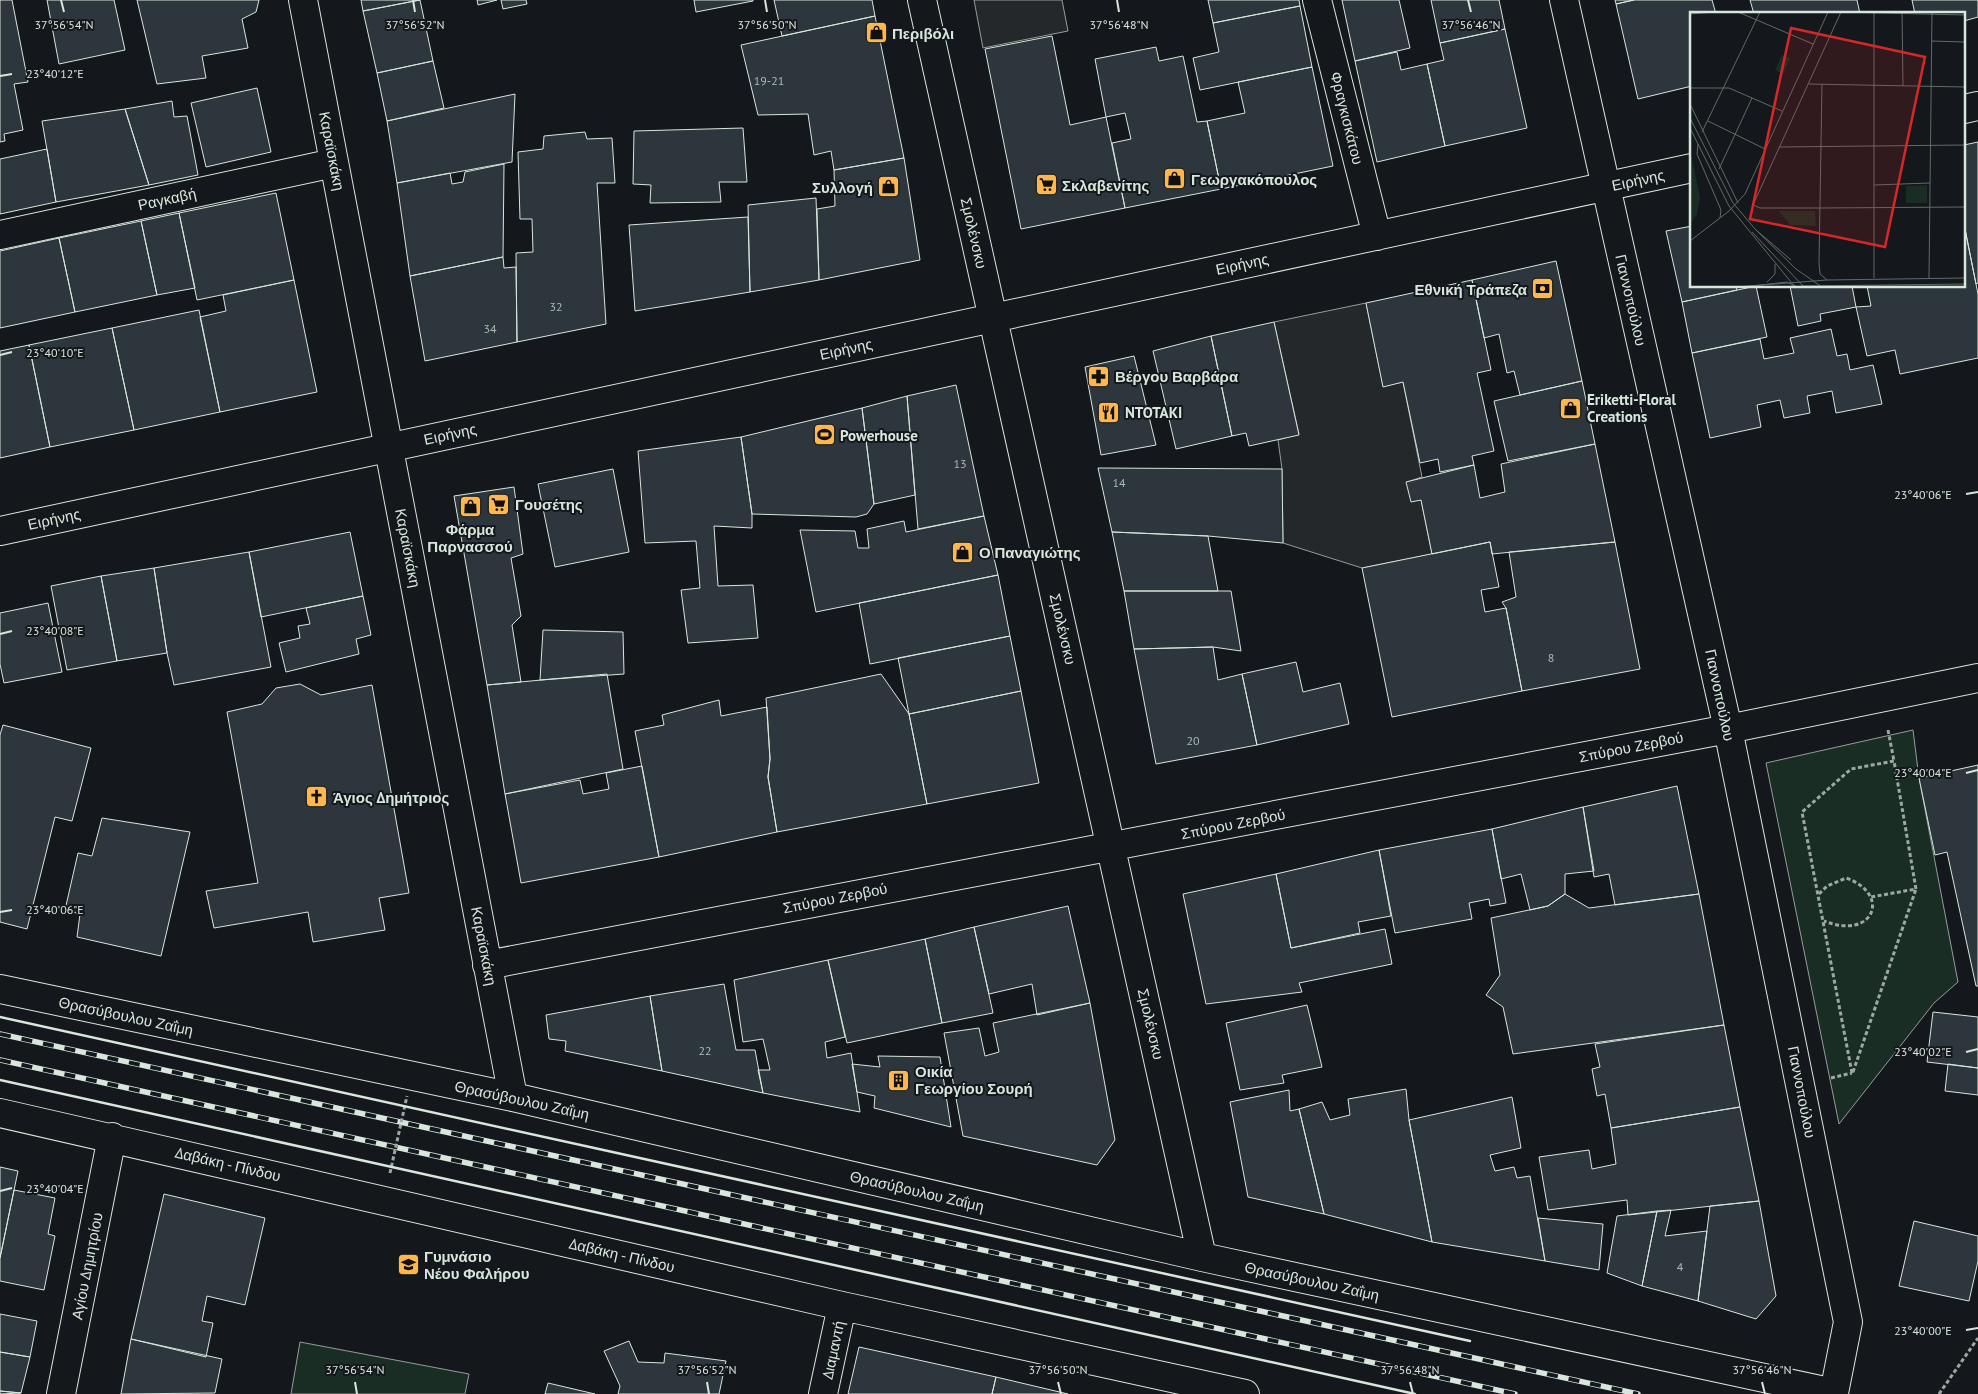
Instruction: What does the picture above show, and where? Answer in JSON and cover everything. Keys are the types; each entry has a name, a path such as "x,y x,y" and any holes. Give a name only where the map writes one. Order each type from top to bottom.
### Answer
{"street":[{"name":"Καραϊσκάκη","path":"302,0 513,1097"},
{"name":"Σμολένσκυ","path":"922,0 1202,1257"},
{"name":"Φραγκισκάτου","path":"1317,0 1377,236"},
{"name":"Γιαννοπούλου","path":"1564,0 1728,729 1848,1322 1834,1393"},
{"name":"Ραγκαβή","path":"0,235 334,163"},
{"name":"Ειρήνης","path":"0,531 1690,168"},
{"name":"Σπύρου Ζερβού","path":"487,965 1728,729 1978,678"},
{"name":"Θρασύβουλου Ζαΐμη","path":"0,989 513,1097 1202,1257 1834,1393"},
{"name":"Δαβάκη - Πίνδου","path":"0,1113 112,1137 842,1306 1245,1394"},
{"name":"Αγίου Δημητρίου","path":"62,1394 112,1137"},
{"name":"Διαμαντή","path":"823,1394 842,1306"}],"path":[{"path":"1894,761 1916,889 1852,1073 1802,812 1850,769 1894,761"},
{"path":"1819,894 1827,886 1846,878 1865,887 1871,897 1872,908 1865,921 1860,925 1839,927 1824,921"},
{"path":"1871,897 1916,889"},
{"path":"390,1174 407,1096"},
{"path":"1938,1394 1978,1338"}],"green space":[{"path":"1913,730 1919,778 1958,982 1934,1003 1839,1124 1766,763"},
{"path":"300,1342 469,1374 465,1394 291,1394"}],"shaded area":[{"path":"974,0 1062,0 1068,31 983,48"},
{"path":"1366,303 1383,386 1403,382 1422,477 1407,482 1421,500 1432,554 1362,568 1283,543 1282,469 1278,440 1299,434 1274,322"}],"building":[{"path":"0,0 12,0 28,82 14,84 23,130 4,134 5,141 0,142"},
{"path":"47,0 114,0 125,50 59,64"},
{"path":"137,0 259,0 256,12 242,19 248,48 202,56 206,78 157,84"},
{"path":"361,0 420,0 363,11"},
{"path":"420,0 433,61 377,73 363,11"},
{"path":"477,0 497,0 478,5"},
{"path":"501,0 526,0 527,4 503,9"},
{"path":"694,0 753,0 753,1 696,12"},
{"path":"774,0 872,0 875,16 782,36"},
{"path":"1208,0 1299,0 1300,6 1213,23"},
{"path":"1342,0 1399,0 1410,48 1355,61"},
{"path":"1431,0 1499,0 1505,29 1440,43"},
{"path":"1615,0 1634,0 1616,4"},
{"path":"1634,0 1712,0 1715,12 1690,12 1690,86 1638,99 1616,4"},
{"path":"1750,0 1857,0 1860,12 1753,12"},
{"path":"1912,0 1978,0 1978,17 1966,20 1966,12 1915,12"},
{"path":"1300,6 1312,67 1200,90 1193,58 1219,52 1213,23"},
{"path":"875,16 904,158 834,170 831,151 814,155 808,114 758,115 741,45"},
{"path":"1505,29 1527,128 1445,146 1427,64 1444,60 1440,43"},
{"path":"1052,36 1070,125 1106,117 1125,208 1021,229 985,49"},
{"path":"1156,47 1159,61 1183,56 1197,122 1207,121 1221,189 1125,208 1112,143 1131,139 1125,113 1106,117 1095,59"},
{"path":"1397,52 1401,70 1427,64 1445,146 1377,162 1355,61"},
{"path":"433,61 444,108 387,121 377,73"},
{"path":"1312,67 1333,166 1221,189 1207,121 1245,113 1238,82"},
{"path":"257,88 271,152 206,167 191,103"},
{"path":"515,94 512,162 397,183 387,121"},
{"path":"172,101 174,117 187,116 198,175 149,185 125,109"},
{"path":"125,109 149,185 56,202 42,121"},
{"path":"743,128 747,182 719,182 721,202 650,203 651,185 633,184 634,131"},
{"path":"585,132 587,139 612,138 615,183 597,183 606,324 517,342 516,253 533,252 532,219 520,219 518,152 543,149 544,136"},
{"path":"1978,142 1978,283 1976,284 1966,234 1966,145"},
{"path":"47,149 56,202 0,214 0,159"},
{"path":"904,158 920,260 819,280 817,209 835,206 834,170"},
{"path":"504,164 503,257 410,276 397,183 450,173 452,184 463,182 465,172"},
{"path":"276,193 294,280 197,300 179,213"},
{"path":"816,198 819,280 750,292 748,205"},
{"path":"179,213 195,288 157,295 141,221"},
{"path":"748,217 750,292 635,311 629,225"},
{"path":"141,221 157,295 75,312 59,238"},
{"path":"1690,226 1690,288 1736,288 1737,290 1682,302 1666,231"},
{"path":"1966,234 1978,294 1978,358 1900,374 1895,350 1867,356 1856,307 1871,306 1867,288 1966,288"},
{"path":"59,238 75,312 0,328 0,251"},
{"path":"503,257 504,268 516,267 517,342 425,361 410,276"},
{"path":"1556,261 1582,381 1520,395 1514,371 1507,373 1499,334 1484,338 1472,280"},
{"path":"294,280 317,392 220,412 200,317 226,311 223,295"},
{"path":"1472,280 1491,370 1477,373 1494,451 1472,456 1474,465 1440,472 1438,459 1420,463 1403,382 1383,387 1366,303"},
{"path":"1747,288 1756,288 1767,337 1692,353 1682,302"},
{"path":"1790,288 1852,288 1856,307 1820,314 1821,321 1798,326"},
{"path":"199,310 220,412 134,430 112,328"},
{"path":"1274,322 1299,435 1249,446 1246,433 1232,436 1211,336"},
{"path":"112,328 134,430 50,447 29,345"},
{"path":"1831,329 1837,356 1847,354 1850,370 1873,365 1882,404 1836,413 1832,391 1807,396 1810,413 1784,418 1780,400 1757,405 1761,427 1710,438 1692,353 1760,339 1764,359 1794,353 1790,338"},
{"path":"1211,336 1232,436 1176,449 1153,351"},
{"path":"29,345 50,447 0,458 0,351"},
{"path":"1134,356 1156,445 1101,455 1085,367"},
{"path":"1582,381 1595,444 1508,461 1494,401"},
{"path":"956,385 984,516 918,529 907,396"},
{"path":"907,396 915,495 874,504 862,408"},
{"path":"862,408 874,504 867,514 856,517 752,514 741,437"},
{"path":"741,437 752,514 752,528 714,526 718,586 753,585 758,638 688,643 681,590 700,588 696,541 645,543 638,451"},
{"path":"1595,444 1615,542 1492,554 1490,542 1432,554 1421,500 1411,502 1406,482 1474,465 1480,498 1505,492 1501,464"},
{"path":"1098,468 1282,469 1283,543 1208,536 1112,532"},
{"path":"613,469 629,552 555,567 538,484"},
{"path":"514,487 523,554 511,558 521,616 512,625 521,682 487,685 454,496"},
{"path":"984,516 998,575 816,612 800,530 855,531 858,548 869,548 867,529 904,521 906,532"},
{"path":"350,532 363,596 261,617 249,552"},
{"path":"1112,532 1208,536 1218,591 1124,591"},
{"path":"1490,542 1499,587 1481,590 1485,612 1506,608 1522,691 1392,717 1362,568"},
{"path":"1615,542 1640,669 1522,691 1506,608 1502,602 1516,597 1509,552"},
{"path":"249,552 271,667 174,685 167,653 154,568"},
{"path":"154,568 167,653 117,661 101,576"},
{"path":"998,575 1010,636 870,664 859,603"},
{"path":"101,576 117,661 67,670 51,586"},
{"path":"1124,591 1231,591 1241,651 1213,647 1134,649"},
{"path":"363,596 371,635 356,639 359,654 286,672 279,643 300,638 298,626 310,624 306,608"},
{"path":"48,603 62,672 4,683 0,664 0,613"},
{"path":"543,630 623,632 624,674 540,680"},
{"path":"1010,636 1021,691 909,714 898,658"},
{"path":"1213,647 1218,680 1242,674 1257,745 1156,764 1134,649"},
{"path":"1296,662 1303,692 1340,683 1349,724 1257,745 1242,674"},
{"path":"607,674 623,769 505,794 487,685"},
{"path":"881,674 909,714 927,804 777,832 768,777 770,759 766,698"},
{"name":"Άγιος Δημήτριος","path":"300,684 321,695 372,685 409,893 379,898 385,930 313,942 308,912 214,928 206,891 258,883 227,712 262,704 276,688"},
{"path":"1021,691 1039,783 927,804 909,714"},
{"path":"719,700 721,716 767,707 770,759 768,777 777,832 659,857 635,731 664,725 662,715"},
{"path":"3,725 91,748 72,821 55,817 27,929 0,922 0,735"},
{"path":"1978,765 1978,986 1976,986 1947,852 1935,855 1919,778"},
{"path":"642,766 659,857 521,883 505,794 580,780 583,794 609,789 606,773"},
{"path":"1677,786 1699,894 1615,905 1609,874 1594,877 1583,807"},
{"path":"1583,807 1594,871 1565,874 1565,894 1548,906 1530,910 1521,874 1501,879 1492,829"},
{"path":"102,818 190,832 161,956 77,937 80,914 65,910 78,853 92,856"},
{"path":"1492,829 1506,903 1490,906 1489,899 1469,903 1472,919 1395,933 1379,850"},
{"path":"1379,850 1391,916 1358,922 1360,933 1291,948 1276,874"},
{"path":"1276,874 1291,948 1385,929 1392,964 1299,983 1302,992 1206,1004 1183,894"},
{"path":"1565,894 1589,908 1699,894 1724,1025 1513,1054 1503,1007 1486,995 1500,975 1491,918 1548,906"},
{"path":"1068,906 1090,1003 1037,1015 1032,984 989,994 974,927"},
{"path":"974,927 993,1013 942,1023 925,939"},
{"path":"925,939 942,1023 847,1043 828,960"},
{"path":"828,960 845,1037 825,1042 827,1058 851,1053 860,1112 763,1093 758,1070 770,1070 763,1039 743,1042 734,980"},
{"path":"724,984 736,1050 755,1050 763,1093 662,1071 650,996"},
{"path":"650,996 662,1071 565,1051 566,1041 549,1039 546,1015"},
{"path":"1090,1003 1115,1140 1097,1165 963,1136 944,1033 979,1028 985,1056 999,1052 993,1023"},
{"path":"1307,1005 1322,1067 1282,1075 1284,1083 1240,1090 1226,1023"},
{"path":"1933,1012 1978,1017 1978,1068 1927,1062"},
{"path":"1724,1025 1740,1107 1611,1128 1605,1094 1597,1096 1592,1069 1600,1067 1595,1044"},
{"name":"Οικία Γεωργίου Σουρή","path":"878,1056 940,1057 951,1127 874,1108 875,1096 857,1092 852,1064 880,1067"},
{"path":"1948,1064 1978,1068 1978,1095 1945,1091"},
{"path":"1406,1089 1409,1120 1432,1242 1324,1214 1299,1109 1322,1102 1330,1120 1350,1115 1348,1099"},
{"path":"1289,1090 1290,1111 1299,1109 1324,1214 1248,1197 1230,1102"},
{"path":"1512,1097 1521,1148 1490,1155 1495,1171 1514,1167 1517,1178 1530,1176 1545,1261 1432,1242 1409,1120"},
{"path":"1740,1107 1759,1201 1628,1215 1627,1200 1548,1210 1539,1157 1589,1150 1592,1169 1616,1164 1611,1128"},
{"path":"0,1167 18,1171 0,1258"},
{"path":"14,1190 55,1198 48,1234 55,1236 44,1290 0,1281 0,1258"},
{"path":"164,1194 265,1218 245,1305 207,1296 202,1321 213,1323 206,1357 131,1339"},
{"path":"1759,1201 1776,1296 1756,1319 1698,1301 1710,1206"},
{"path":"1671,1210 1665,1236 1707,1231 1698,1301 1642,1286 1657,1211"},
{"path":"1657,1211 1642,1286 1607,1273 1617,1216"},
{"path":"1538,1218 1603,1224 1599,1270 1545,1261"},
{"path":"1914,1221 1978,1236 1978,1261 1969,1301 1899,1286"},
{"path":"0,1314 37,1321 30,1357 0,1352"},
{"path":"131,1339 222,1359 215,1393 121,1394"},
{"path":"629,1341 638,1362 664,1363 665,1353 726,1361 719,1394 618,1394 620,1386 604,1351"},
{"path":"859,1347 996,1377 992,1394 848,1394"},
{"path":"0,1352 30,1357 21,1393 0,1391"},
{"path":"996,1377 1068,1394 992,1394"},
{"path":"548,1383 595,1394 545,1394"},
{"path":"0,1391 21,1393 0,1394"}],"railway":[{"path":"0,1034 1638,1394"},
{"path":"0,1060 1515,1394"}],"wall":[{"path":"0,1017 1470,1341"},
{"path":"0,1080 1415,1394"}],"place":[{"name":"Περιβόλι","path":"876,33"},
{"name":"Γεωργακόπουλος","path":"1175,179"},
{"name":"Σκλαβενίτης","path":"1046,185"},
{"name":"Συλλογή","path":"889,187"},
{"name":"Εθνική Τράπεζα","path":"1543,289"},
{"name":"Βέργου Βαρβάρα","path":"1099,376"},
{"name":"Eriketti-Floral Creations","path":"1571,408"},
{"name":"NTOTAKI","path":"1109,412"},
{"name":"Powerhouse","path":"824,435"},
{"name":"Γουσέτης","path":"499,504"},
{"name":"Φάρμα Παρνασσού","path":"470,506"},
{"name":"Ο Παναγιώτης","path":"963,552"},
{"name":"Άγιος Δημήτριος","path":"317,797"},
{"name":"Οικία Γεωργίου Σουρή","path":"899,1080"},
{"name":"Γυμνάσιο Νέου Φαλήρου","path":"408,1265"}]}
